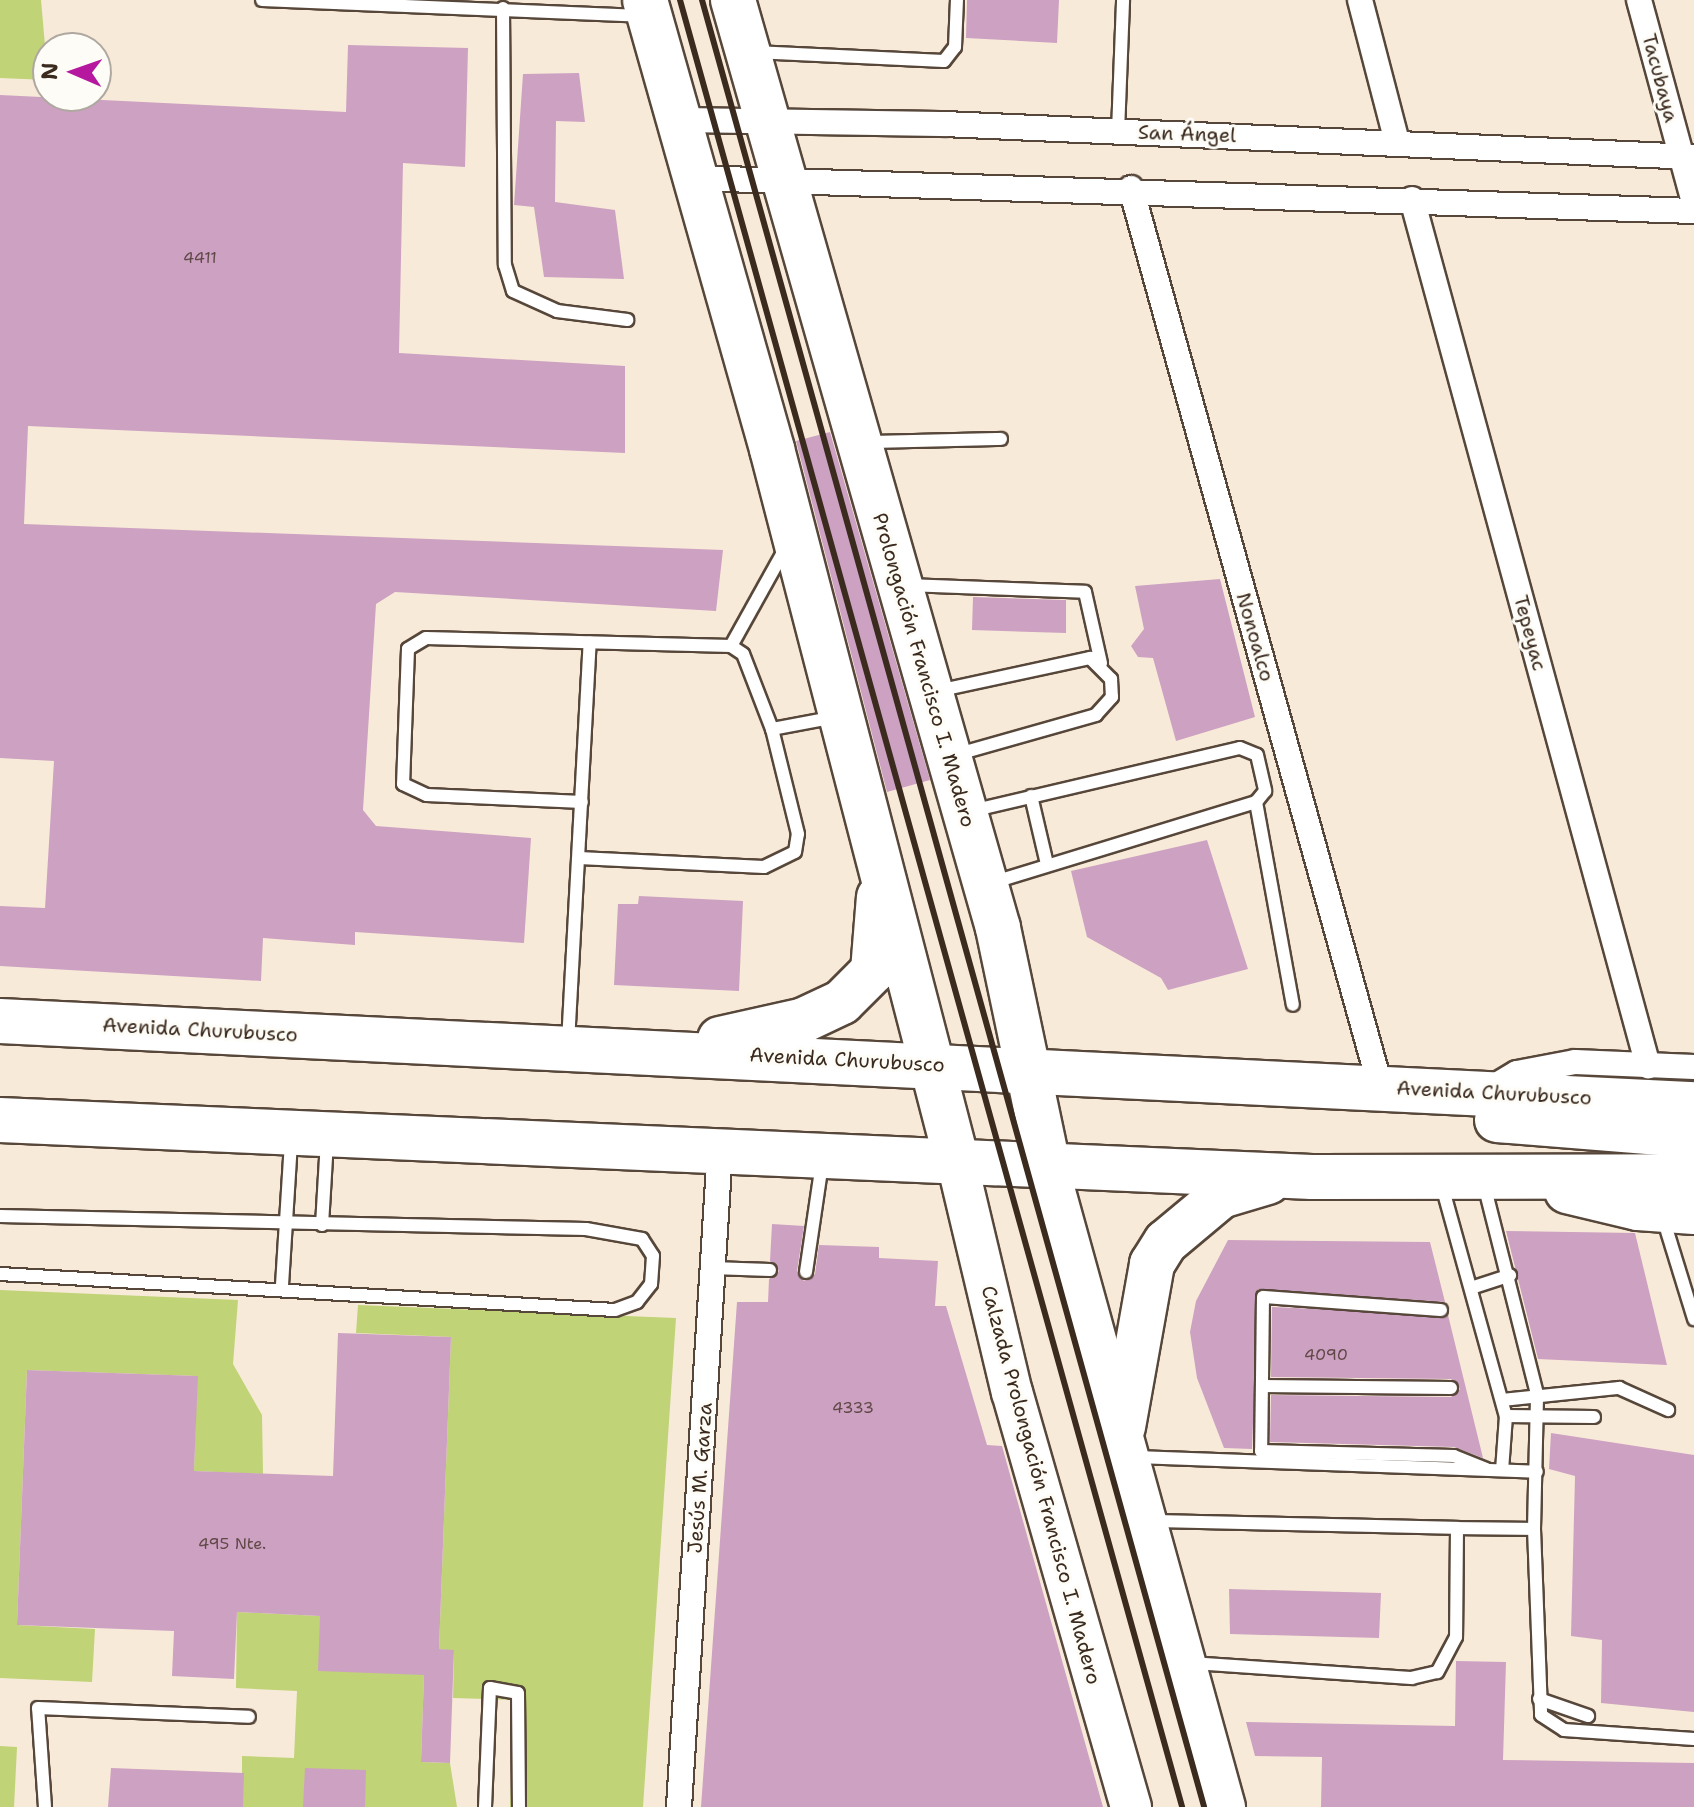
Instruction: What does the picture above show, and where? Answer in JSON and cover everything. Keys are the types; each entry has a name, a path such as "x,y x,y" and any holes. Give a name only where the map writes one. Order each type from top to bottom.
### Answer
{"highway":[{"name":"Prolongación Francisco I. Madero","path":"733,0 788,176 985,886 1029,1068 1048,1166"},
{"path":"646,8 794,532 936,1064 957,1162"},
{"path":"668,1051 804,1020 842,1002 873,971 882,925 870,815"},
{"name":"Avenida Churubusco","path":"0,1021 1029,1068 1694,1104"},
{"path":"1398,1088 1486,1118 1694,1136"},
{"path":"0,1120 823,1153 957,1162 1312,1177 1470,1171 1694,1176"},
{"path":"1470,1171 1677,1211"},
{"path":"1128,1442 1142,1305 1166,1242 1221,1196 1312,1177"}],"main road":[{"name":"Calzada Prolongación Francisco I. Madero","path":"957,1162 1012,1392 1131,1807"},
{"path":"1048,1166 1128,1442 1225,1807"}],"street":[{"path":"1360,0 1397,142"},
{"name":"Tacubaya","path":"1639,0 1688,156 1694,202"},
{"name":"San Ángel","path":"679,120 771,119 1688,156"},
{"path":"694,178 788,176 1694,211"},
{"name":"Nonoalco","path":"1131,188 1398,1088"},
{"name":"Tepeyac","path":"1412,199 1648,1066"},
{"path":"1480,1094 1541,1066 1694,1067"},
{"name":"Jesús M. Garza","path":"679,1807 720,1149"}],"lane":[{"path":"262,0 503,8 523,4 646,8"},
{"path":"747,51 944,61 955,47 957,0"},
{"path":"1118,132 1123,0"},
{"path":"503,8 505,265 513,291 557,311 627,320"},
{"path":"860,442 1001,439"},
{"path":"731,646 794,532"},
{"path":"899,585 1085,592 1112,697 1096,715 948,757"},
{"path":"579,858 782,863 795,852 798,834 772,729 751,664 731,646 426,638 408,649 403,663 400,770 413,792 582,802"},
{"path":"567,1047 590,643"},
{"path":"929,693 1075,661 1101,663"},
{"path":"772,729 843,716"},
{"path":"964,812 1246,748 1257,755 1265,785 1256,802 1293,1005"},
{"path":"1031,796 1047,864"},
{"path":"985,886 1047,864 1256,802"},
{"path":"282,1285 284,1224 309,1133"},
{"path":"309,1133 322,1225"},
{"path":"806,1272 823,1153"},
{"path":"1470,1171 1510,1275 1537,1394 1539,1415 1534,1529 1541,1715 1564,1730 1694,1739"},
{"path":"1470,1171 1474,1287 1506,1416 1502,1470"},
{"path":"1677,1211 1694,1319"},
{"path":"0,1216 623,1233 642,1239 653,1256 651,1284 637,1302 576,1310 282,1285 0,1274"},
{"path":"712,1268 770,1270"},
{"path":"1474,1287 1510,1275"},
{"path":"1441,1310 1263,1297 1261,1451 1454,1456 1486,1469"},
{"path":"1262,1386 1451,1388"},
{"path":"1502,1400 1619,1388 1668,1410"},
{"path":"1506,1416 1594,1417"},
{"path":"1128,1442 1537,1472"},
{"path":"1148,1521 1534,1529"},
{"path":"1186,1663 1412,1678 1437,1672 1456,1637 1457,1528"},
{"path":"485,1807 490,1688 518,1693 519,1807"},
{"path":"1539,1699 1588,1716"},
{"path":"45,1807 38,1708 249,1717"}],"green space":[{"path":"0,0 41,0 44,32 32,32 32,79 0,78"},
{"path":"0,1290 238,1300 233,1364 262,1415 263,1474 194,1471 197,1376 27,1370 17,1625 95,1629 92,1682 0,1678"},
{"path":"358,1305 676,1318 643,1807 510,1807 514,1700 453,1698 454,1651 439,1649 451,1337 356,1333"},
{"path":"237,1612 320,1616 424,1675 421,1762 450,1763 457,1807 242,1807 242,1756 294,1758 297,1691 236,1688"},
{"path":"0,1746 17,1747 14,1807 0,1807"}],"building":[{"path":"967,0 1059,0 1057,43 966,38"},
{"path":"348,45 468,48 465,167 403,163 399,353 625,366 625,453 28,426 24,524 723,550 716,611 395,592 376,604 363,810 376,826 531,838 524,943 355,932 355,945 263,938 261,981 0,966 0,906 45,908 54,761 0,758 0,95 32,97 32,112 112,112 112,101 346,112"},
{"path":"579,73 585,122 556,121 555,202 615,210 624,279 544,277 534,207 514,205 523,74"},
{"path":"830,432 930,780 887,792 796,441"},
{"path":"1220,579 1255,717 1176,741 1153,658 1138,657 1131,646 1144,629 1135,586"},
{"path":"973,597 1066,600 1066,633 972,630"},
{"path":"1207,840 1248,969 1168,990 1161,978 1087,937 1071,871"},
{"path":"639,896 743,901 739,991 614,985 618,904 638,904"},
{"path":"772,1224 804,1226 797,1271 804,1281 815,1274 819,1245 879,1247 879,1258 938,1261 935,1306 946,1306 987,1445 1002,1446 1103,1807 701,1807 737,1302 768,1302 769,1279 779,1271 770,1261"},
{"path":"1506,1231 1635,1233 1667,1365 1538,1359"},
{"path":"1228,1240 1430,1242 1445,1302 1258,1289 1252,1449 1224,1448 1197,1378 1190,1332 1196,1301"},
{"path":"1272,1307 1448,1315 1483,1458 1454,1447 1270,1442 1271,1395 1451,1397 1460,1389 1451,1379 1271,1377"},
{"path":"338,1333 451,1337 439,1649 454,1650 450,1763 421,1762 424,1675 318,1671 320,1616 237,1612 234,1679 172,1676 174,1631 17,1625 27,1370 198,1376 194,1471 333,1476"},
{"path":"1551,1433 1694,1455 1694,1712 1601,1703 1602,1640 1571,1636 1575,1476 1549,1469"},
{"path":"1229,1589 1381,1593 1379,1638 1230,1634"},
{"path":"1456,1661 1506,1662 1503,1760 1694,1763 1694,1807 1321,1807 1322,1757 1255,1756 1246,1722 1455,1726"},
{"path":"111,1768 244,1773 243,1807 108,1807"},
{"path":"305,1768 366,1770 365,1807 303,1807"}],"railway":[{"path":"680,0 1182,1807"},
{"path":"702,0 1204,1807"}]}
